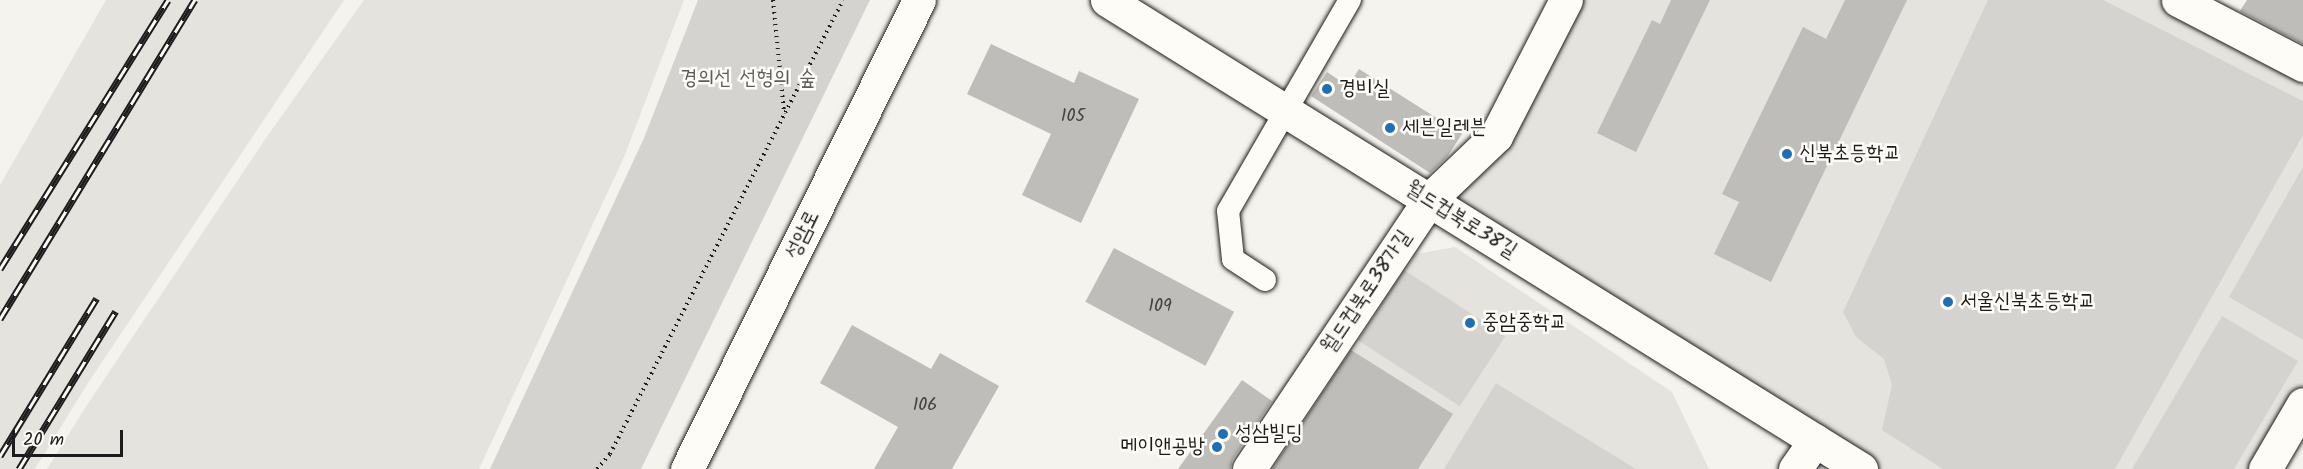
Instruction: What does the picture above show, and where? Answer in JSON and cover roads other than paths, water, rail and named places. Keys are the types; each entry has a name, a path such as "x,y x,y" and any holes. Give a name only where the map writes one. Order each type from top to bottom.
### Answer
{"street":[{"name":"성암로","path":"687,469 919,0"},
{"name":"월드컵북로38길","path":"1107,0 1861,469"},
{"name":"월드컵북로38가길","path":"1249,469 1429,200 1496,136 1566,0"},
{"path":"2178,0 2303,65"},
{"path":"2265,469 2303,404"},
{"path":"1795,469 1815,440"}],"lane":[{"path":"1265,280 1233,259 1228,212 1350,0"}],"railway":[{"path":"0,269 168,0"},
{"path":"0,319 195,0"},
{"path":"0,456 97,298"},
{"path":"19,469 116,311"}],"place":[{"name":"경비실","path":"1327,89"},
{"name":"세븐일레븐","path":"1390,128"},
{"name":"신북초등학교","path":"1787,154"},
{"name":"서울신북초등학교","path":"1948,302"},
{"name":"중암중학교","path":"1470,323"},
{"name":"성삼빌딩","path":"1223,434"},
{"name":"메이앤공방","path":"1217,447"}],"park label":[{"name":"경의선 선형의 숲","path":"748,79"}]}
